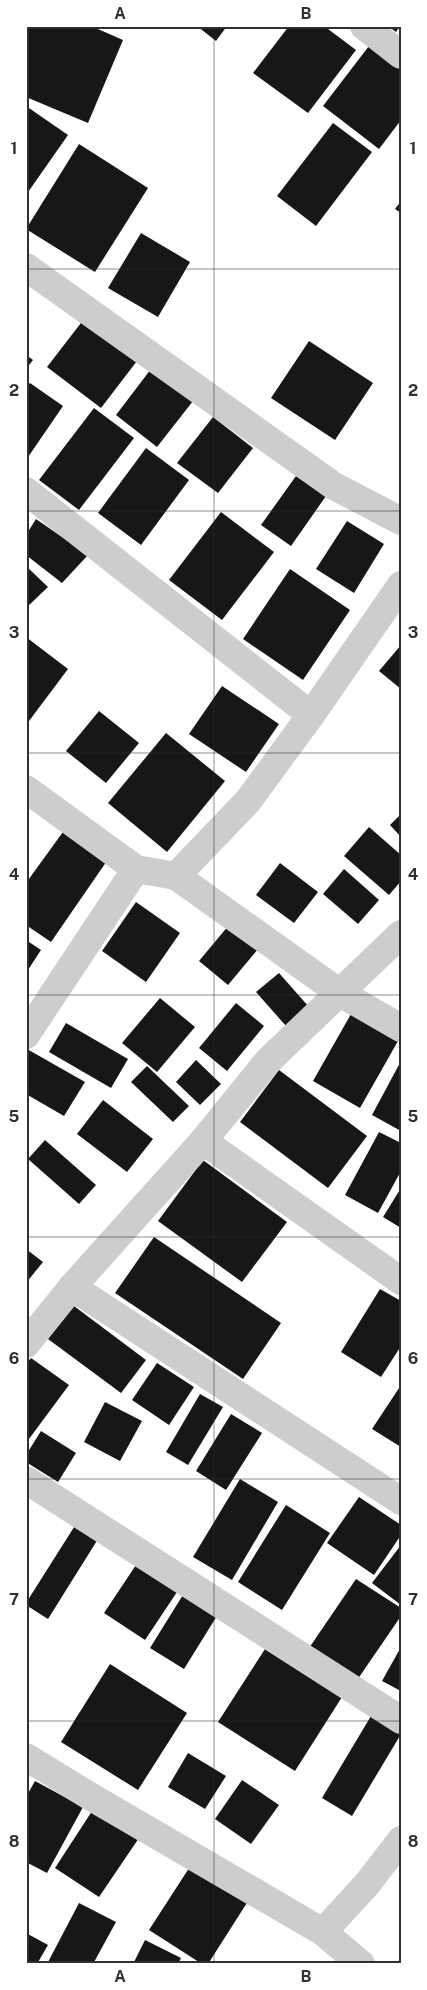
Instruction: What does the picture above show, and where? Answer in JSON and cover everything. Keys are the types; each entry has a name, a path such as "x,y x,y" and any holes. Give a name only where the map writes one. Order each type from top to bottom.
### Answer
{"street":[{"path":"364,26 401,55"},
{"path":"26,267 334,486 401,521"},
{"path":"26,491 311,715"},
{"path":"176,876 248,801 311,715 401,585"},
{"path":"26,789 136,869 176,876 340,993 401,1028"},
{"path":"26,1035 136,869"},
{"path":"26,1344 72,1287 203,1141 268,1060 401,934"},
{"path":"203,1141 401,1281"},
{"path":"72,1287 401,1501"},
{"path":"26,1480 401,1720"},
{"path":"26,1757 322,1932 361,1964"},
{"path":"322,1932 367,1884 401,1840"}],"building":[{"path":"26,26 91,26 123,40 88,123 26,97"},
{"path":"197,26 227,26 216,41"},
{"path":"289,26 324,26 356,50 308,113 253,73"},
{"path":"388,26 400,26 396,32"},
{"path":"369,46 401,70 401,120 379,149 323,106"},
{"path":"26,106 68,135 26,195"},
{"path":"333,123 372,152 316,226 277,196"},
{"path":"79,144 148,188 95,272 26,229"},
{"path":"401,201 401,213 395,209"},
{"path":"141,233 190,262 158,317 108,288"},
{"path":"84,319 137,361 101,408 47,367"},
{"path":"309,341 373,383 335,440 271,398"},
{"path":"26,355 33,360 26,369"},
{"path":"151,369 193,401 157,447 116,415"},
{"path":"30,383 63,406 26,460 26,388"},
{"path":"94,408 134,438 79,510 39,480"},
{"path":"213,417 253,448 218,493 177,463"},
{"path":"146,448 189,480 141,545 98,513"},
{"path":"296,476 326,496 291,546 261,525"},
{"path":"221,512 274,552 222,620 169,580"},
{"path":"36,519 88,555 62,583 26,555 26,535"},
{"path":"347,521 384,544 354,593 316,569"},
{"path":"26,566 48,587 26,608"},
{"path":"290,569 350,610 303,680 243,639"},
{"path":"26,637 68,669 26,725"},
{"path":"401,645 401,689 379,671"},
{"path":"222,686 279,724 246,772 189,734"},
{"path":"99,711 139,743 106,783 66,751"},
{"path":"166,733 225,781 167,852 108,803"},
{"path":"401,814 401,837 390,825"},
{"path":"68,825 111,855 51,942 26,925 26,883"},
{"path":"369,827 401,855 401,881 389,895 344,856"},
{"path":"280,863 318,892 294,923 256,895"},
{"path":"344,869 379,900 358,924 323,894"},
{"path":"136,902 180,933 146,982 102,951"},
{"path":"229,925 258,949 228,985 199,961"},
{"path":"26,940 41,950 26,973"},
{"path":"279,973 309,1007 286,1026 256,992"},
{"path":"160,998 195,1027 157,1072 122,1043"},
{"path":"236,1003 264,1026 227,1071 199,1048"},
{"path":"351,1014 398,1041 360,1108 313,1081"},
{"path":"66,1023 128,1059 111,1088 49,1052"},
{"path":"27,1049 85,1082 64,1116 26,1094"},
{"path":"196,1060 221,1084 200,1105 176,1082"},
{"path":"401,1061 401,1131 372,1115"},
{"path":"147,1066 189,1106 173,1122 131,1082"},
{"path":"279,1070 367,1136 328,1188 240,1122"},
{"path":"103,1100 153,1139 127,1172 77,1134"},
{"path":"379,1132 401,1143 401,1171 378,1213 345,1195"},
{"path":"45,1140 96,1185 79,1204 28,1159"},
{"path":"203,1160 287,1222 242,1282 158,1221"},
{"path":"401,1188 401,1228 383,1217"},
{"path":"154,1237 281,1323 243,1379 115,1293"},
{"path":"26,1249 43,1262 26,1283"},
{"path":"380,1289 401,1301 401,1346 381,1377 341,1352"},
{"path":"74,1306 146,1360 121,1393 48,1339"},
{"path":"31,1358 69,1385 26,1443 26,1364"},
{"path":"157,1363 194,1387 169,1425 132,1400"},
{"path":"401,1385 401,1447 372,1429"},
{"path":"200,1394 223,1407 188,1465 166,1452"},
{"path":"105,1402 142,1421 120,1461 84,1442"},
{"path":"231,1414 262,1433 226,1490 196,1471"},
{"path":"41,1431 76,1453 58,1482 26,1462 26,1455"},
{"path":"240,1479 278,1502 232,1580 193,1557"},
{"path":"359,1497 401,1525 401,1535 374,1575 327,1543"},
{"path":"286,1505 330,1533 282,1610 238,1582"},
{"path":"76,1524 98,1539 48,1619 26,1605 26,1603"},
{"path":"401,1545 401,1605 372,1583"},
{"path":"138,1562 179,1589 145,1640 104,1613"},
{"path":"356,1579 401,1608 401,1616 353,1686 305,1654"},
{"path":"186,1590 220,1611 184,1669 150,1648"},
{"path":"401,1647 401,1691 382,1681"},
{"path":"265,1649 342,1697 295,1771 218,1722"},
{"path":"110,1664 187,1713 138,1790 61,1742"},
{"path":"371,1716 401,1734 352,1816 322,1798"},
{"path":"188,1753 226,1776 205,1809 168,1787"},
{"path":"242,1780 279,1805 251,1844 215,1819"},
{"path":"35,1781 83,1807 47,1873 26,1862 26,1797"},
{"path":"96,1805 141,1835 99,1897 55,1868"},
{"path":"193,1862 250,1898 208,1964 202,1964 149,1930"},
{"path":"79,1903 116,1922 93,1964 47,1964"},
{"path":"26,1933 48,1945 37,1964 26,1964"},
{"path":"145,1940 181,1958 178,1964 133,1964"}]}
